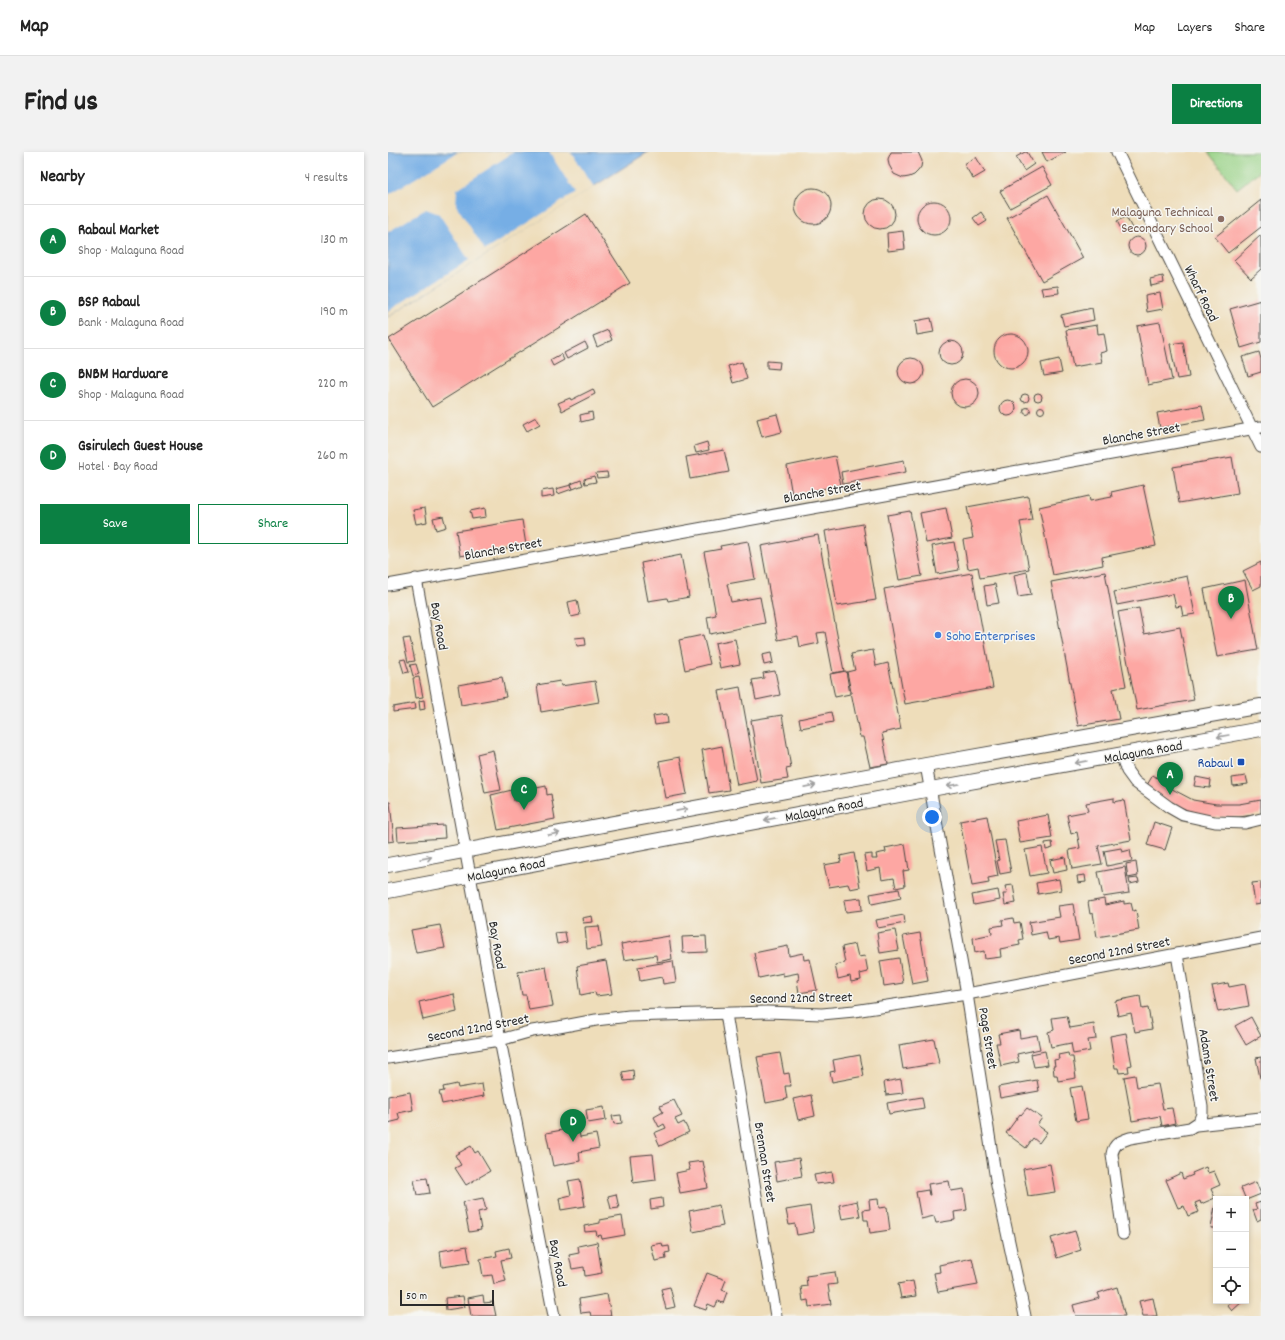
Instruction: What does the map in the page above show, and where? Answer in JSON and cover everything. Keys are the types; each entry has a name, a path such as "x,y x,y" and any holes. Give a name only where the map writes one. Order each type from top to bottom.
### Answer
{"street":[{"name":"Wharf Road","path":"1117,152 1256,428 1261,447"},
{"name":"Blanche Street","path":"388,585 1256,428"},
{"name":"Bay Road","path":"416,579 500,1040 554,1316"},
{"name":"Malaguna Road","path":"388,865 926,765 1261,706"},
{"name":"Malaguna Road","path":"388,891 931,789 1261,729"},
{"path":"1121,755 1127,771 1135,782 1169,807 1183,815 1215,822 1245,823 1261,819"},
{"name":"Page Street","path":"926,765 967,994 997,1186 1025,1316"},
{"name":"Second 22nd Street","path":"388,1058 500,1040 532,1031 614,1017 767,1012 839,1013 967,994 1261,938"},
{"name":"Adams Street","path":"1177,954 1202,1107 1201,1119 1196,1125"},
{"name":"Brennan Street","path":"726,1014 776,1316"},
{"path":"1123,1234 1112,1154 1115,1146 1121,1140 1190,1128 1196,1125 1261,1118"}],"green space":[{"path":"1208,152 1261,152 1261,170 1237,189"}],"water":[{"path":"388,152 648,152 388,317"}],"pier":[{"path":"458,152 514,152 457,189 456,205 485,250 575,193 549,152 571,152 594,187 388,317 388,311 469,260 439,214 426,209 388,232 388,195"}],"building":[{"path":"891,152 918,152 922,161 921,167 914,175 909,177 903,178 894,174 889,165 888,159"},
{"path":"1027,152 1034,164 1024,171 1016,157"},
{"path":"1042,152 1066,152 1047,162"},
{"path":"976,157 985,172 973,179 964,164"},
{"path":"1042,167 1052,185 1010,208 1000,191"},
{"path":"813,188 826,193 831,206 826,219 813,224 800,219 795,206 800,193"},
{"path":"1048,195 1083,258 1042,281 1007,218"},
{"path":"880,199 890,204 895,214 890,224 880,229 870,224 865,214 870,204"},
{"path":"1261,200 1261,227 1228,253 1215,237"},
{"path":"934,201 946,206 951,218 946,230 934,235 922,230 917,218 922,206"},
{"path":"981,212 987,221 979,226 973,218"},
{"path":"586,214 630,283 432,407 389,339"},
{"path":"1126,217 1132,228 1123,233 1117,221"},
{"path":"903,231 905,249 888,251 887,233"},
{"path":"1261,235 1261,269 1251,278 1234,260"},
{"path":"1137,237 1143,240 1146,246 1143,252 1137,255 1131,252 1128,246 1131,240"},
{"path":"1163,276 1164,283 1151,286 1150,279"},
{"path":"1058,286 1059,293 1043,295 1041,288"},
{"path":"1160,293 1163,309 1147,312 1145,296"},
{"path":"1261,300 1261,342 1241,348 1230,309"},
{"path":"1092,308 1094,320 1064,326 1061,315"},
{"path":"931,318 934,332 917,335 915,321"},
{"path":"1160,322 1172,380 1148,385 1137,326"},
{"path":"1097,325 1098,334 1104,333 1107,351 1100,353 1102,362 1073,367 1066,330"},
{"path":"608,330 612,340 597,347 593,336"},
{"path":"1011,334 1023,339 1028,351 1023,363 1011,368 999,363 994,351 999,339"},
{"path":"951,341 960,344 963,353 960,362 951,365 942,362 939,353 942,344"},
{"path":"585,342 588,348 567,359 564,353"},
{"path":"1183,342 1189,377 1177,379 1170,344"},
{"path":"1259,352 1261,359 1261,372 1248,376 1242,357"},
{"path":"561,354 564,360 553,366 550,360"},
{"path":"911,358 920,362 924,371 920,380 911,384 902,380 898,371 902,362"},
{"path":"1059,359 1062,373 1044,376 1041,363"},
{"path":"767,361 780,362 779,369 767,368"},
{"path":"742,362 747,379 733,383 728,366"},
{"path":"965,379 975,383 979,393 975,403 965,407 955,403 951,393 955,383"},
{"path":"593,389 595,394 562,411 558,403 570,398 571,400"},
{"path":"1038,393 1041,394 1041,400 1038,401 1035,400 1034,397 1035,394"},
{"path":"1025,394 1028,395 1028,401 1025,402 1022,401 1021,398 1022,395"},
{"path":"1008,400 1014,402 1016,408 1014,414 1008,416 1002,414 1000,408 1002,402"},
{"path":"1202,405 1205,420 1160,428 1157,413"},
{"path":"1041,406 1044,407 1044,413 1041,414 1038,413 1037,410 1038,407"},
{"path":"1027,407 1030,408 1030,414 1027,415 1024,414 1023,411 1024,408"},
{"path":"592,412 593,419 581,422 580,415"},
{"path":"777,414 782,432 762,437 757,419"},
{"path":"536,417 540,424 527,431 523,424"},
{"path":"707,442 709,450 696,453 694,446"},
{"path":"724,450 729,472 690,479 686,457"},
{"path":"835,456 841,485 792,495 787,466"},
{"path":"1232,457 1238,493 1179,503 1173,467"},
{"path":"904,460 906,472 843,484 841,472"},
{"path":"607,472 608,477 597,478 596,473"},
{"path":"594,476 596,482 585,484 584,479"},
{"path":"581,480 583,485 573,489 571,484"},
{"path":"571,485 572,489 558,494 556,489"},
{"path":"1143,485 1156,546 1102,557 1103,565 1053,575 1039,507 1089,496 1090,501 1112,497 1111,492"},
{"path":"553,489 554,496 541,498 541,491"},
{"path":"1028,496 1032,520 1020,522 1029,569 980,578 978,567 968,569 963,540 973,538 967,507"},
{"path":"425,508 427,522 416,524 413,510"},
{"path":"485,508 486,517 472,519 470,511"},
{"path":"946,508 952,538 926,543 920,513"},
{"path":"910,511 922,576 899,580 887,515"},
{"path":"443,516 446,527 436,530 433,518"},
{"path":"522,520 526,545 460,556 456,531"},
{"path":"863,524 876,600 837,606 825,531"},
{"path":"818,535 844,671 833,673 825,632 817,633 819,643 800,647 798,636 778,640 761,546"},
{"path":"748,541 755,579 727,584 731,602 760,597 765,623 710,634 707,617 716,615 704,552 721,549 720,546"},
{"path":"954,542 959,570 937,574 932,546"},
{"path":"681,555 689,597 668,601 667,598 648,601 641,563"},
{"path":"1261,562 1261,586 1253,590 1243,571"},
{"path":"1027,572 1031,595 1018,597 1014,575"},
{"path":"1105,572 1126,686 1113,689 1119,719 1078,726 1051,582"},
{"name":"Soho Enterprises","path":"972,573 993,688 905,704 884,589"},
{"path":"1187,576 1195,614 1183,616 1181,606 1176,607 1173,594 1117,605 1114,592"},
{"path":"1245,580 1258,650 1217,657 1204,589"},
{"path":"995,584 999,603 987,605 984,586"},
{"path":"577,600 580,615 571,617 568,602"},
{"path":"1139,608 1144,634 1180,627 1194,700 1137,710 1118,612"},
{"path":"703,635 710,664 685,670 679,640"},
{"path":"585,637 586,645 577,646 575,638"},
{"path":"410,638 415,661 408,662 403,639"},
{"path":"735,639 740,664 720,668 715,643"},
{"path":"873,650 876,666 888,663 901,729 882,733 888,764 870,767 863,737 860,737 847,672 855,670 851,654"},
{"path":"771,653 773,663 764,665 762,655"},
{"path":"405,659 409,672 404,673 400,660"},
{"path":"416,664 419,674 413,676 410,665"},
{"path":"775,671 780,695 756,700 752,680 764,678 763,673"},
{"path":"846,671 850,694 835,697 830,674"},
{"path":"419,677 423,697 416,698 413,678"},
{"path":"502,677 506,697 461,705 458,685"},
{"path":"560,681 561,686 595,681 599,702 541,712 537,685"},
{"path":"740,687 757,781 737,785 719,691"},
{"path":"424,700 425,709 420,710 419,701"},
{"path":"415,703 416,709 393,712 393,707"},
{"path":"831,712 833,722 801,728 799,719"},
{"path":"667,714 668,723 655,725 653,716"},
{"path":"782,715 791,768 786,769 788,779 761,783 751,720"},
{"path":"722,746 729,790 709,793 702,750"},
{"path":"493,750 501,790 485,793 477,754"},
{"path":"680,757 687,794 666,798 659,761"},
{"path":"1153,775 1174,790 1193,800 1216,804 1239,804 1261,800 1261,814 1239,817 1213,817 1187,810 1163,799 1147,785"},
{"path":"1246,776 1248,784 1233,786 1232,778"},
{"path":"1196,777 1211,780 1210,788 1194,786"},
{"path":"546,786 547,795 551,794 555,819 498,830 491,795 512,790 514,801 526,799 525,795 533,793 532,789"},
{"path":"1114,798 1114,802 1124,800 1131,840 1098,846 1102,864 1072,869 1069,850 1080,848 1077,832 1071,834 1067,815 1088,811 1086,803"},
{"path":"388,802 390,802 394,841 388,842"},
{"path":"1048,815 1052,838 1020,843 1016,821"},
{"path":"987,816 998,876 988,878 989,883 972,886 960,821"},
{"path":"1154,822 1172,828 1165,850 1147,845"},
{"path":"444,825 445,838 398,841 397,828"},
{"path":"1005,840 1011,872 1000,874 995,841"},
{"path":"1052,842 1053,848 1046,850 1045,843"},
{"path":"905,844 909,870 903,871 905,886 896,888 894,878 882,880 880,868 867,871 864,855 872,854 872,859 877,859 876,854 886,852 885,848"},
{"path":"1042,847 1047,873 1030,876 1025,850"},
{"path":"1121,848 1122,852 1130,850 1132,861 1107,866 1104,851"},
{"path":"854,853 860,887 850,889 848,884 829,887 824,865 841,862 840,856"},
{"path":"1065,857 1067,870 1053,873 1050,860"},
{"path":"1136,862 1138,876 1128,878 1126,864"},
{"path":"1125,867 1129,893 1103,897 1098,872"},
{"path":"1085,875 1086,882 1078,883 1077,876"},
{"path":"1138,878 1139,882 1130,884 1129,879"},
{"path":"1059,879 1061,890 1038,894 1036,883"},
{"path":"1261,882 1261,904 1255,905 1252,883"},
{"path":"1013,885 1016,903 1005,905 1003,894 1007,894 1005,886"},
{"path":"899,889 901,898 872,904 870,894"},
{"path":"998,890 1000,900 974,905 972,895"},
{"path":"861,898 862,910 846,912 844,900"},
{"path":"1104,899 1105,905 1124,901 1124,904 1131,903 1133,911 1136,910 1139,930 1097,937 1093,913 1090,914 1088,902"},
{"path":"1073,904 1079,940 1060,943 1059,938 1048,940 1046,932 1031,935 1029,922 1060,917 1058,906"},
{"path":"904,915 905,923 878,928 876,920"},
{"path":"592,916 593,922 583,923 582,918"},
{"path":"1013,918 1014,923 1020,922 1023,939 1019,940 1020,945 1000,949 1001,957 985,959 984,951 975,953 973,938 992,934 991,927 1003,925 1002,920"},
{"path":"440,925 445,948 416,953 411,930"},
{"path":"599,926 602,947 587,949 585,927"},
{"path":"895,930 899,950 880,953 877,933"},
{"path":"565,932 567,942 557,944 555,933"},
{"path":"920,933 928,981 912,984 903,936"},
{"path":"669,936 672,959 657,962 656,955 624,960 621,944"},
{"path":"706,936 707,952 683,953 682,937"},
{"path":"855,944 858,957 865,956 868,972 860,974 861,980 851,982 850,976 838,979 835,965 845,963 842,947"},
{"path":"788,946 789,956 803,953 804,960 810,959 817,990 799,993 797,980 799,979 798,973 783,976 783,973 759,978 754,953"},
{"path":"899,958 903,983 884,986 880,961"},
{"path":"606,961 612,994 596,996 595,992 581,995 577,966"},
{"path":"673,961 676,982 663,984 662,977 640,981 638,967"},
{"path":"546,967 553,1006 529,1010 526,995 522,995 518,972"},
{"path":"1228,983 1229,987 1245,984 1249,1006 1218,1012 1212,986"},
{"path":"454,994 457,1012 423,1020 419,1002"},
{"path":"1140,996 1142,1009 1148,1008 1152,1029 1135,1032 1131,1013 1118,1016 1115,1001"},
{"path":"1067,1016 1070,1028 1094,1024 1096,1039 1088,1040 1090,1051 1073,1054 1071,1043 1051,1047 1048,1032 1054,1030 1052,1018"},
{"path":"1251,1017 1261,1036 1246,1045 1235,1026"},
{"path":"1019,1030 1020,1038 1037,1035 1040,1049 1017,1054 1019,1062 1001,1066 996,1043 1000,1043 998,1034"},
{"path":"1126,1033 1132,1065 1128,1066 1129,1072 1119,1073 1118,1068 1115,1068 1110,1036"},
{"path":"934,1039 939,1063 903,1069 899,1045"},
{"path":"1045,1051 1048,1065 1034,1067 1031,1054"},
{"path":"780,1053 784,1074 789,1073 791,1086 785,1086 787,1099 766,1103 757,1057"},
{"path":"1068,1053 1069,1057 1073,1057 1076,1078 1058,1081 1057,1075 1054,1075 1054,1060 1059,1059 1058,1055"},
{"path":"860,1055 864,1076 832,1082 830,1072 835,1071 833,1060"},
{"path":"1261,1057 1261,1078 1260,1078 1256,1058"},
{"path":"633,1070 634,1080 624,1081 622,1072"},
{"path":"1135,1075 1137,1087 1158,1084 1163,1109 1172,1108 1175,1123 1162,1126 1160,1116 1132,1121 1124,1077"},
{"path":"901,1079 903,1093 886,1095 884,1082"},
{"path":"1037,1080 1039,1091 1000,1098 998,1087"},
{"path":"457,1084 458,1088 482,1084 484,1096 442,1104 439,1092 444,1091 443,1087"},
{"path":"1082,1086 1088,1119 1076,1121 1070,1088"},
{"path":"410,1092 413,1110 398,1113 400,1120 388,1123 388,1096"},
{"path":"811,1095 815,1116 798,1120 793,1099"},
{"path":"922,1097 924,1108 889,1114 887,1103"},
{"path":"674,1100 682,1116 675,1119 678,1125 684,1122 689,1132 660,1146 654,1133 666,1128 664,1124 659,1127 654,1117 663,1112 660,1106"},
{"path":"604,1107 606,1120 588,1123 586,1110"},
{"path":"1027,1108 1042,1118 1037,1125 1047,1132 1039,1143 1033,1138 1026,1148 1006,1133 1020,1114 1021,1115"},
{"path":"621,1115 622,1123 614,1124 612,1116"},
{"path":"578,1127 580,1137 596,1134 599,1148 579,1152 580,1161 553,1166 546,1133"},
{"path":"471,1146 475,1153 478,1151 490,1171 466,1185 455,1168 461,1165 455,1155"},
{"path":"653,1154 656,1180 633,1183 630,1156"},
{"path":"799,1158 802,1176 777,1181 774,1162"},
{"path":"703,1161 708,1188 680,1193 676,1173 690,1170 688,1163"},
{"path":"1050,1164 1055,1192 1028,1196 1023,1169"},
{"path":"1206,1167 1208,1173 1214,1171 1220,1185 1211,1189 1214,1196 1213,1199 1201,1204 1200,1201 1195,1203 1199,1212 1188,1216 1184,1206 1178,1208 1166,1180 1181,1173 1183,1179 1193,1175 1192,1173"},
{"path":"832,1172 834,1182 816,1184 814,1175"},
{"path":"427,1178 430,1193 417,1195 414,1180"},
{"path":"580,1179 585,1206 561,1210 559,1198 571,1195 568,1181"},
{"path":"949,1181 951,1191 964,1189 967,1210 954,1212 955,1220 936,1223 934,1216 921,1219 916,1192 928,1190 930,1195 928,1184"},
{"path":"1256,1182 1261,1194 1249,1199 1249,1196 1244,1196 1241,1188"},
{"path":"616,1194 619,1208 611,1209 608,1196"},
{"path":"483,1198 486,1210 478,1212 481,1230 469,1232 463,1202"},
{"path":"662,1198 663,1207 651,1209 650,1200"},
{"path":"878,1199 879,1208 887,1207 890,1230 870,1233 868,1220 864,1220 863,1210 870,1209 869,1200"},
{"path":"857,1201 860,1216 842,1219 839,1205"},
{"path":"1261,1202 1261,1219 1257,1221 1253,1210 1257,1209 1255,1204"},
{"path":"719,1205 723,1226 693,1232 689,1211"},
{"path":"810,1206 814,1232 797,1235 795,1224 789,1225 786,1210"},
{"path":"622,1216 625,1235 602,1239 601,1235 597,1236 596,1231 585,1232 584,1226 600,1223 600,1220"},
{"path":"1213,1217 1213,1228 1211,1228"},
{"path":"1075,1231 1081,1250 1057,1258 1051,1238"},
{"path":"597,1242 602,1273 585,1276 584,1267 572,1269 569,1255 579,1253 578,1246"},
{"path":"662,1243 663,1247 669,1246 670,1252 665,1253 666,1259 655,1261 651,1245"},
{"path":"467,1246 470,1263 442,1267 440,1251"},
{"path":"509,1248 511,1258 501,1260 506,1281 494,1284 492,1275 483,1276 480,1259 497,1256 496,1251"},
{"path":"972,1258 978,1285 938,1292 934,1273 940,1272 939,1265"},
{"path":"835,1272 837,1284 828,1285 831,1304 809,1307 808,1300 803,1301 801,1287 807,1286 806,1276"},
{"path":"707,1273 726,1280 722,1290 727,1292 723,1303 718,1301 715,1307 708,1304 706,1310 694,1306"},
{"path":"913,1281 916,1296 901,1298 898,1284"},
{"path":"670,1287 675,1307 666,1309 661,1289"},
{"path":"1117,1287 1125,1316 1076,1316 1073,1305 1100,1298 1098,1293"},
{"path":"607,1294 611,1316 591,1316 590,1312 581,1313 579,1299"},
{"path":"483,1295 484,1303 493,1302 496,1316 471,1316 468,1298"},
{"path":"463,1296 465,1307 446,1310 445,1298"},
{"path":"1153,1298 1157,1316 1143,1316 1139,1301"},
{"path":"1228,1304 1240,1304 1232,1311 1227,1305"}],"place":[{"name":"Malaguna Technical Secondary School","path":"1221,219"},
{"name":"BSP Rabaul","path":"1231,619"},
{"name":"Soho Enterprises","path":"938,635"},
{"name":"Rabaul","path":"1241,762"},
{"name":"Rabaul Market","path":"1170,795"},
{"name":"BNBM Hardware","path":"524,810"},
{"name":"Gsirulech Guest House","path":"573,1142"}]}
